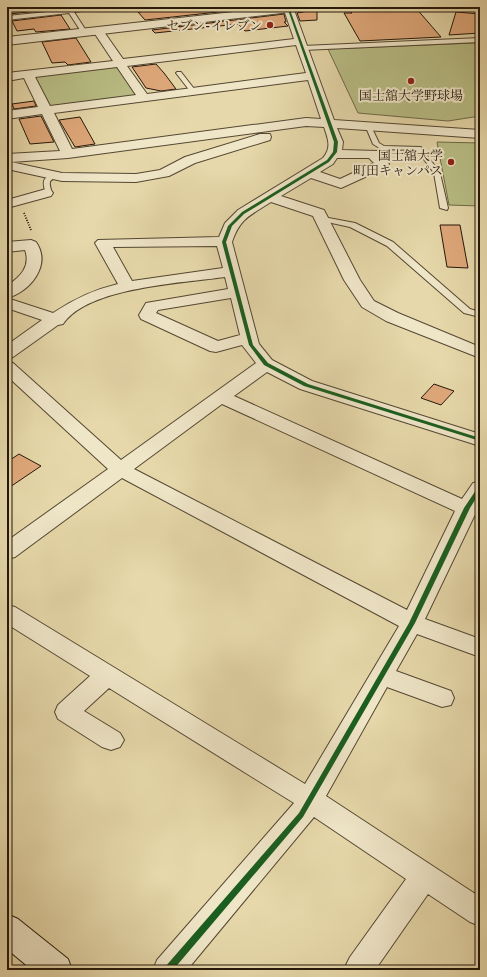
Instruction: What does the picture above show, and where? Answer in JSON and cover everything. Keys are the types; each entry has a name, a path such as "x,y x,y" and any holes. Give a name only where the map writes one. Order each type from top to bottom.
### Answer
{"street":[{"path":"7,41 308,7"},
{"path":"289,8 336,142 334,154 328,161 311,173 243,213 230,226 224,241 230,272 251,345 266,364 306,384 480,440"},
{"path":"98,31 143,97"},
{"path":"7,77 302,44"},
{"path":"28,74 68,154"},
{"path":"7,115 192,90 313,76"},
{"path":"7,158 68,154 306,122 329,122 480,134"},
{"path":"7,165 55,175 96,178 136,178 164,173 190,160 282,132 329,122"},
{"path":"311,173 341,184 382,164 373,154 334,154"},
{"path":"7,204 46,193"},
{"path":"270,197 318,213 352,280 368,304 392,317 480,353"},
{"path":"127,286 102,243 224,241"},
{"path":"7,247 31,245 35,261 30,274 20,285 7,293"},
{"path":"7,353 57,320 78,303 98,294 127,286 230,272"},
{"path":"237,292 152,306 146,316 216,347 249,338"},
{"path":"7,303 57,320"},
{"path":"7,552 266,364"},
{"path":"7,367 121,470 412,623 480,648"},
{"path":"221,397 455,504 468,508"},
{"path":"168,970 301,815 412,623 468,508 480,488"},
{"path":"7,613 310,800 480,913"},
{"path":"107,675 67,712 111,740"},
{"path":"382,676 442,698"},
{"path":"360,967 425,876"},
{"path":"7,929 56,970"}],"lane":[{"path":"7,18 68,9 110,7"},
{"path":"68,9 84,32"},
{"path":"302,44 480,40"},
{"path":"179,74 192,90"},
{"path":"368,125 376,144 383,148 419,148 437,174 444,208"},
{"path":"46,193 48,190 46,183 48,178 55,175"},
{"path":"321,218 352,225 390,244 467,311 480,315"}],"path":[{"path":"26,217 30,227"}],"green space":[{"name":"国士舘大学野球場","path":"480,44 480,116 448,121 358,113 328,49"},
{"path":"118,65 141,96 47,108 32,75"},
{"path":"437,142 480,143 480,206 449,205"}],"building":[{"path":"35,7 57,7 58,9 9,14 7,10"},
{"path":"185,7 264,7 145,20 138,12"},
{"path":"317,7 317,20 300,21 297,13 308,11"},
{"path":"415,7 441,37 360,41 344,13 352,13 350,11"},
{"path":"456,12 480,14 480,33 449,35"},
{"path":"284,14 286,22 284,22 288,26 245,31 238,24 155,33 152,30"},
{"path":"61,15 70,29 36,32 34,29 17,31 12,21"},
{"path":"76,38 91,62 68,65 65,62 52,63 42,42"},
{"path":"156,64 176,89 161,91 146,88 132,67"},
{"path":"34,101 36,106 14,109 12,104"},
{"path":"41,116 54,142 30,144 19,119"},
{"path":"80,117 95,144 75,147 59,120"},
{"path":"440,225 460,225 468,268 447,267"},
{"path":"434,384 454,391 441,405 421,398"},
{"path":"19,454 41,466 7,489 7,462"}],"cycle path":[{"path":"288,7 336,142 335,152 328,161 243,213 230,226 224,242 251,345 266,364 306,385 480,440"},
{"path":"168,970 301,815 412,623 467,508 480,488"}],"place":[{"name":"セブン-イレブン","path":"270,25"},
{"name":"国士舘大学野球場","path":"411,81"},
{"name":"国士舘大学 町田キャンパス","path":"451,162"}]}
